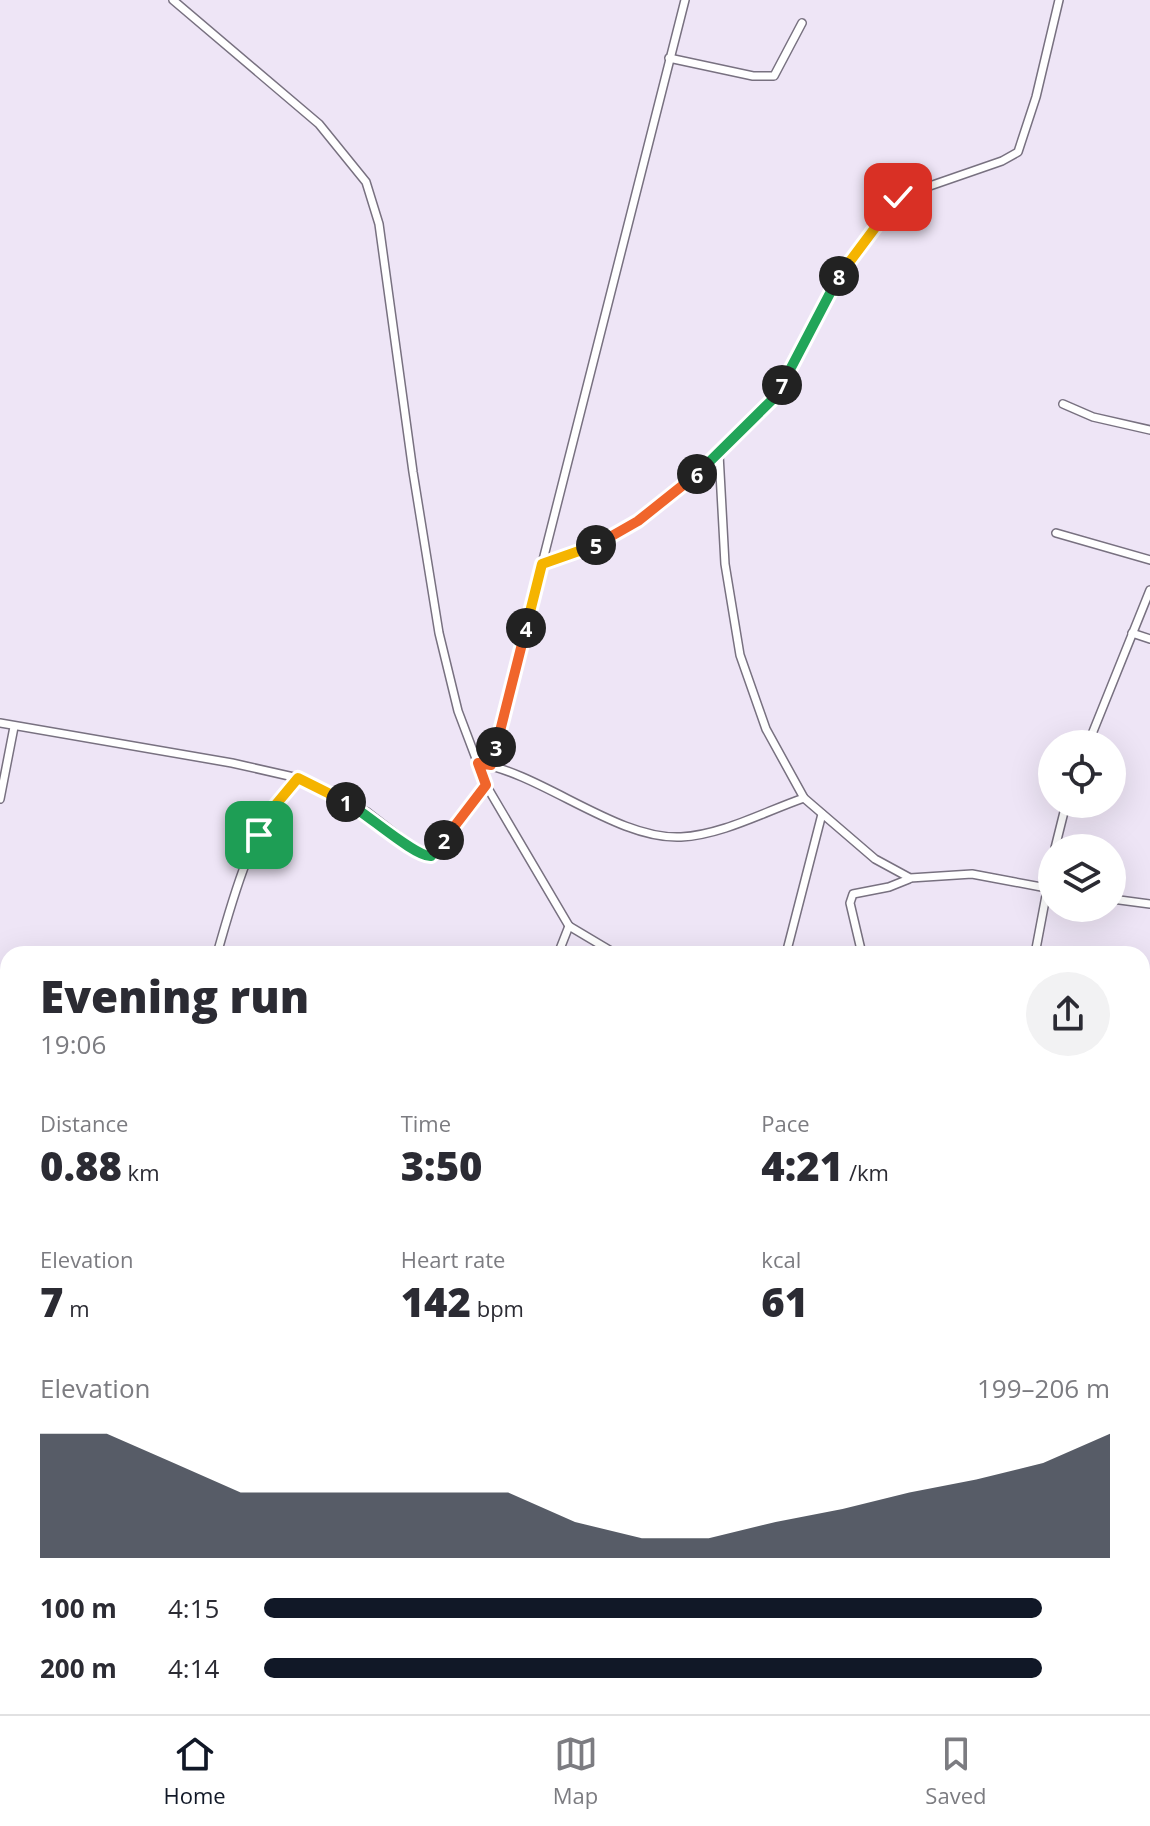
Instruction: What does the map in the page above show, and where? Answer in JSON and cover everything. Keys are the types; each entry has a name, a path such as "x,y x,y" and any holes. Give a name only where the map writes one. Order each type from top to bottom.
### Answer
{"street":[{"path":"173,0 319,124 366,182 379,224 439,633 458,711 486,785 569,926 603,946"},
{"path":"491,765 685,0"},
{"path":"542,564 584,551 638,521 719,454 774,398 837,278 898,197 1011,158 1018,152 1048,53 1059,0"},
{"path":"669,58 753,76 774,76 802,23"},
{"path":"1063,404 1093,417 1150,430"},
{"path":"719,454 725,564 740,655 766,729 804,798 875,859 910,878"},
{"path":"1056,533 1150,560"},
{"path":"1094,730 1150,590"},
{"path":"1132,633 1150,639"},
{"path":"0,723 243,765 298,778 367,812 425,857 435,853 486,785"},
{"path":"0,799 14,727"},
{"path":"478,763 491,765 642,831 666,836 704,833 804,798"},
{"path":"219,946 233,900 259,835 273,808 298,778"},
{"path":"788,946 822,814"},
{"path":"860,946 850,903 853,894 889,887 910,878 972,874 1038,886"},
{"path":"1126,901 1150,904"},
{"path":"1037,946 1042,922"},
{"path":"561,946 569,926"}],"route":[{"path":"259,835 285,790 298,778 367,812 419,855 425,857 435,853 486,785 478,763 491,765 542,564 584,551 638,521 677,493 774,398 837,278 898,197"}]}
